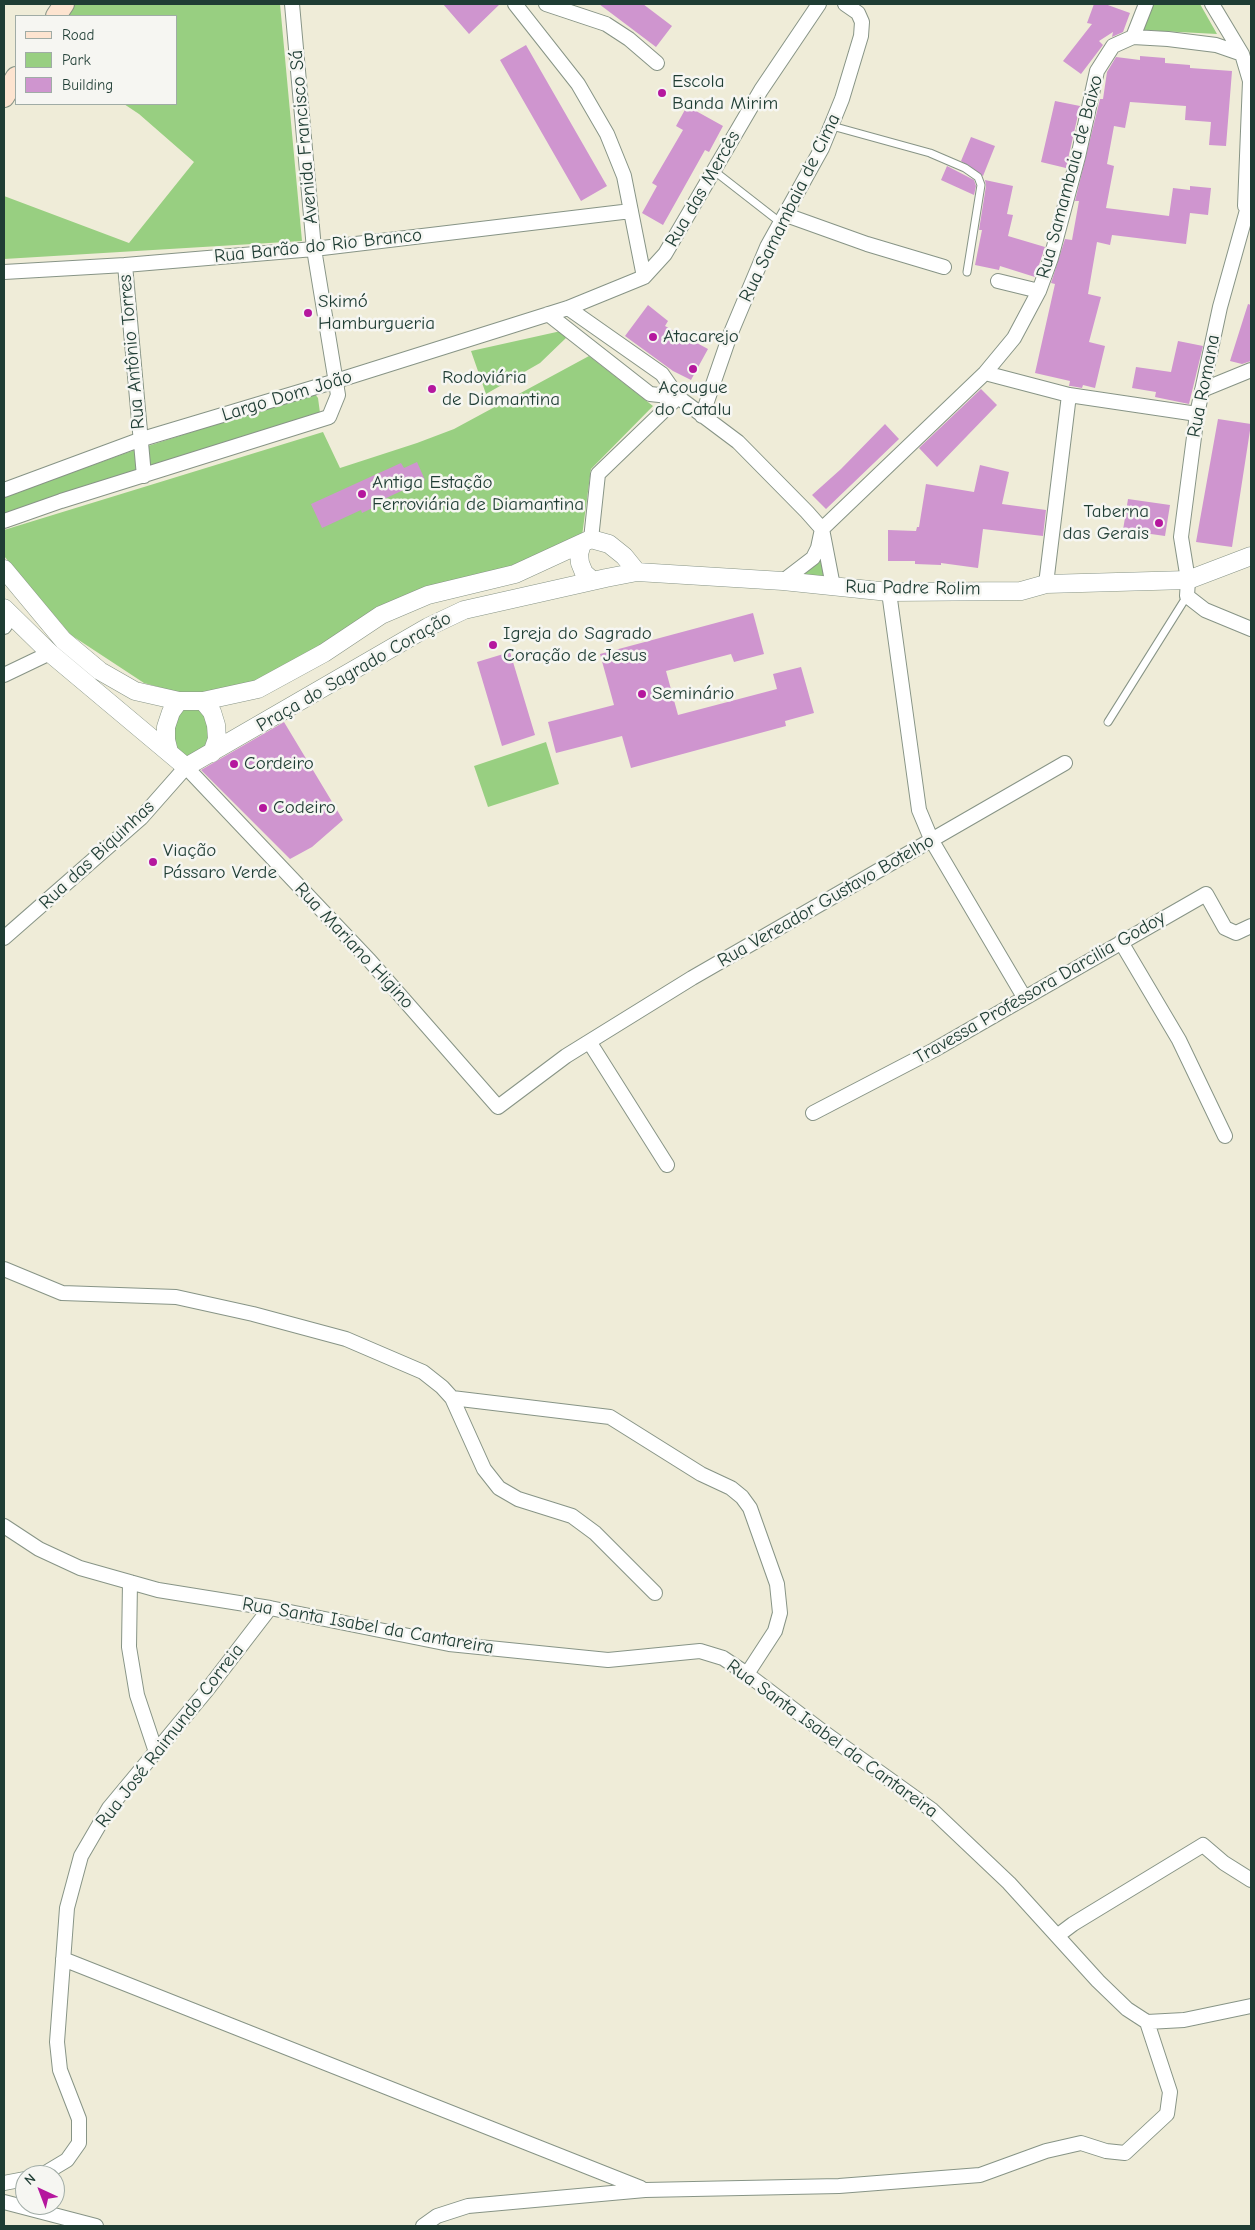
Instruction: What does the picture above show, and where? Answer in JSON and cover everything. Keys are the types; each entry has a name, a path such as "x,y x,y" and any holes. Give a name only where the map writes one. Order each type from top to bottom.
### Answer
{"main road":[{"path":"57,15 64,4"},
{"path":"4,97 15,79"}],"street":[{"name":"Avenida Francisco Sá","path":"292,4 314,249 338,395 330,417"},
{"path":"515,4 562,63 598,118 617,156 624,176 644,277"},
{"path":"546,4 606,24 629,39 657,63"},
{"name":"Rua das Mercês","path":"568,308 644,277 665,254 761,90 818,4"},
{"name":"Rua Samambaia de Cima","path":"702,416 730,334 767,247 832,126 861,36 862,22 858,13 845,4"},
{"path":"1146,4 1132,37 1216,45 1242,54"},
{"path":"1212,4 1242,54 1250,81 1245,214"},
{"name":"Rua Samambaia de Baixo","path":"822,529 985,373 1014,338 1038,291 1051,258 1066,204 1097,71 1113,46 1132,37"},
{"name":"Rua Romana","path":"1187,588 1181,537 1197,414 1220,307 1251,196"},
{"name":"Rua Barão do Rio Branco","path":"4,272 125,265 314,249 631,211"},
{"path":"783,219 944,266"},
{"name":"Rua Antônio Torres","path":"125,265 139,440 144,476"},
{"path":"998,280 1038,291"},
{"path":"568,308 662,374 678,397 738,442 822,529 833,586"},
{"name":"Largo Dom João","path":"6,489 139,440 336,381 568,308"},
{"path":"548,314 650,394 678,397"},
{"path":"1202,390 1251,370"},
{"path":"985,373 1069,395 1197,414"},
{"path":"1046,584 1069,395"},
{"path":"592,580 584,573 579,554 586,542 598,474 678,397"},
{"name":"Largo Dom João","path":"4,521 60,501 330,417"},
{"path":"783,581 813,558 818,548 822,529"},
{"path":"586,542 609,544 624,556 638,572"},
{"name":"Praça do Sagrado Coração","path":"4,569 64,640 100,671 136,691 179,701 203,701 258,689 324,653 381,615 428,594 515,574 586,542"},
{"name":"Rua Padre Rolim","path":"638,572 783,581 889,592 1021,591 1046,584 1187,588 1251,556"},
{"name":"Praça do Sagrado Coração","path":"186,767 428,627 464,610 592,580 638,572"},
{"path":"1187,588 1205,610 1251,629"},
{"path":"889,592 919,810 932,841 1024,997"},
{"path":"6,617 186,767"},
{"path":"4,675 50,653"},
{"path":"169,752 166,740 166,727 171,712 179,701"},
{"path":"203,701 212,712 216,725 217,739 212,753"},
{"name":"Rua Vereador Gustavo Botelho","path":"498,1107 566,1056 590,1043 692,978 1065,763"},
{"name":"Rua das Biquinhas","path":"4,938 141,818 186,767"},
{"name":"Rua Mariano Higino","path":"186,767 370,961 498,1107"},
{"name":"Travessa Professora Darcilia Godoy","path":"813,1113 934,1050 1206,894 1226,928 1236,933 1251,926"},
{"path":"1121,942 1179,1040 1225,1136"},
{"path":"590,1043 667,1166"},
{"path":"4,1269 62,1293 176,1297 253,1314 346,1339 423,1372 442,1387 452,1398 484,1468 499,1488 518,1499 572,1516 595,1533 655,1594"},
{"path":"452,1398 610,1417 701,1474 731,1488 742,1497 750,1508 777,1584 780,1612 775,1631 747,1674"},
{"name":"Rua Santa Isabel da Cantareira","path":"4,1526 39,1549 80,1568 158,1590 270,1608 450,1644 608,1660 700,1651 723,1658 932,1810 1009,1884 1127,2010 1147,2022"},
{"path":"130,1582 129,1646 137,1695 156,1752"},
{"name":"Rua José Raimundo Correia","path":"59,2165 67,2160 79,2143 78,2119 60,2070 57,2042 67,1908 81,1856 109,1808 270,1608"},
{"path":"1057,1936 1073,1924 1203,1845 1224,1863 1251,1880"},
{"path":"63,1959 645,2190"},
{"path":"424,2226 437,2216 468,2206 645,2190 838,2186 980,2175 1046,2151 1081,2143 1106,2151 1124,2153 1167,2114 1170,2092 1147,2022 1184,2020 1251,2006"},
{"path":"4,2202 96,2226"}],"lane":[{"path":"832,126 930,153 974,173 981,185 967,272"},
{"path":"713,170 783,219"},
{"path":"1108,722 1187,588"}],"green space":[{"path":"74,4 280,4 302,241 4,259 4,196 129,243 194,162 139,114 126,105 178,105 178,15 67,15"},
{"path":"1152,4 1200,4 1217,34 1142,30"},
{"path":"561,331 566,338 540,363 486,394 471,351"},
{"path":"589,356 653,406 591,469 582,536 527,563 437,584 257,683 191,696 144,683 71,635 4,556 4,530 323,432 340,468 417,443 454,429"},
{"path":"314,393 318,398 320,413 4,514 4,497 126,453"},
{"path":"825,551 829,577 797,574"},
{"path":"181,705 201,706 207,714 209,749 186,763 171,750 170,724"},
{"path":"546,742 559,784 488,807 474,766"}],"building":[{"path":"443,4 500,4 469,34"},
{"path":"599,4 643,4 672,26 656,47"},
{"path":"1094,4 1105,4 1130,13 1123,32 1112,37 1113,32 1099,41 1103,45 1081,74 1063,61 1092,24 1087,23"},
{"path":"526,45 607,186 581,201 500,60"},
{"path":"1140,56 1165,58 1165,63 1190,65 1190,68 1232,71 1226,146 1209,145 1211,122 1185,120 1186,106 1130,102 1125,128 1114,126 1107,164 1114,166 1106,208 1169,216 1173,188 1190,190 1190,186 1211,188 1208,215 1190,213 1186,244 1112,235 1110,245 1097,242 1088,294 1101,297 1089,342 1105,346 1095,388 1083,385 1082,388 1069,386 1070,381 1035,373 1055,284 1051,283 1065,239 1072,240 1079,201 1075,201 1100,99 1103,99 1107,72 1116,57 1140,60"},
{"path":"1055,101 1080,106 1066,168 1041,162"},
{"path":"687,106 723,126 709,152 705,150 663,225 642,213 657,186 652,183 683,130 676,126"},
{"path":"971,137 995,146 983,176 961,161"},
{"path":"947,166 974,180 976,186 974,195 941,180"},
{"path":"985,180 1013,186 1007,214 1013,215 1008,236 1045,247 1035,277 1000,266 999,270 975,265 982,230 979,230 986,186"},
{"path":"1248,304 1251,305 1251,361 1242,364 1230,361"},
{"path":"648,305 668,321 665,326 708,349 691,380 673,371 625,336"},
{"path":"1178,341 1203,346 1189,404 1155,397 1156,392 1132,388 1136,367 1171,372"},
{"path":"981,389 997,405 937,467 919,448"},
{"path":"1218,419 1251,424 1232,547 1196,542"},
{"path":"885,424 899,439 826,509 812,495 841,469"},
{"name":"Antiga Estação Ferroviária de Diamantina","path":"417,462 425,480 382,500 383,503 362,513 361,510 322,528 311,504 401,463 404,468"},
{"path":"980,465 1009,472 1002,504 1046,510 1043,536 983,529 978,568 941,563 941,565 915,564 915,561 888,561 888,530 916,531 917,527 919,527 926,484 974,492"},
{"path":"1128,499 1170,505 1165,536 1123,530"},
{"name":"Seminário","path":"753,613 764,654 734,662 731,654 666,671 678,715 777,689 773,674 801,667 814,713 785,721 786,726 631,768 622,736 556,753 548,722 614,705 600,654"},
{"path":"510,652 535,735 502,746 477,662"},
{"path":"284,722 343,820 312,847 290,859 201,770"}],"place":[{"name":"Escola Banda Mirim","path":"662,93"},
{"name":"Skimó Hamburgueria","path":"308,313"},
{"name":"Atacarejo","path":"653,337"},
{"name":"Açougue do Catalu","path":"693,369"},
{"name":"Rodoviária de Diamantina","path":"432,389"},
{"name":"Antiga Estação Ferroviária de Diamantina","path":"362,494"},
{"name":"Taberna das Gerais","path":"1159,523"},
{"name":"Igreja do Sagrado Coração de Jesus","path":"493,645"},
{"name":"Seminário","path":"642,694"},
{"name":"Cordeiro","path":"234,764"},
{"name":"Codeiro","path":"263,808"},
{"name":"Viação Pássaro Verde","path":"153,862"}]}
